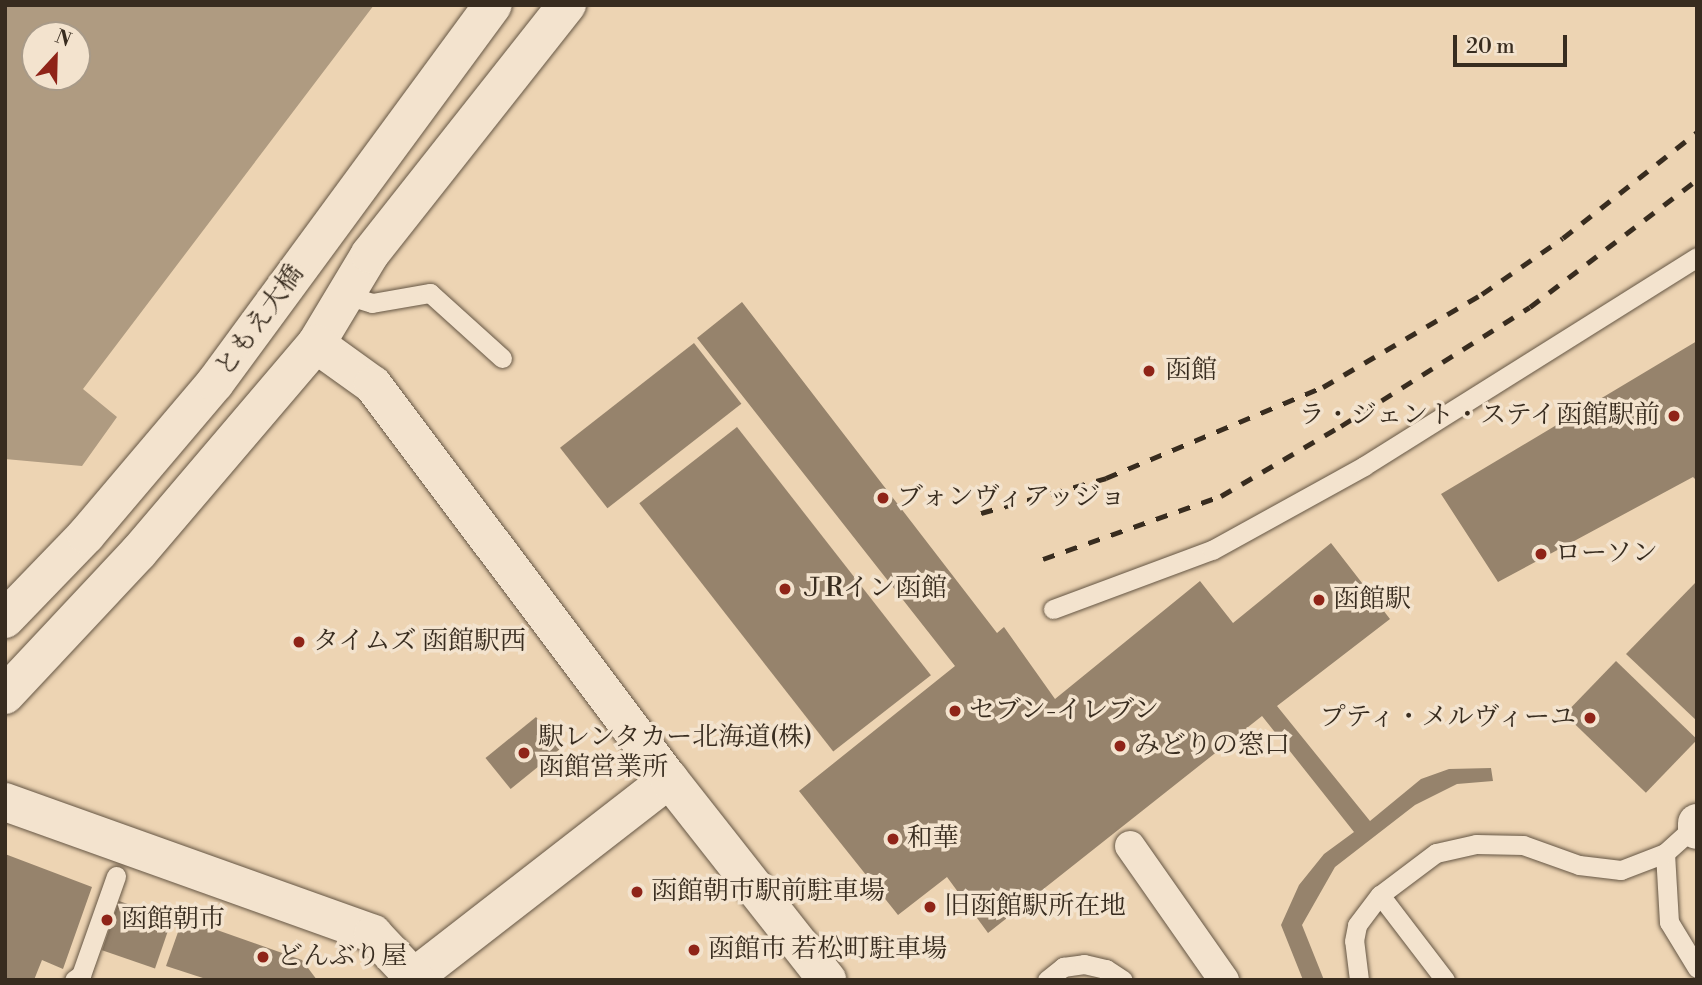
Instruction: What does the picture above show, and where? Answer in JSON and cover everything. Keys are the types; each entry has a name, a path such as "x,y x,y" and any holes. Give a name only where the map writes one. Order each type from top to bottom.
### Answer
{"street":[{"name":"ともえ大橋","path":"5,619 86,535 215,383 493,5"},
{"path":"5,695 138,553 316,344 346,295 427,179 567,5"},
{"path":"316,344 373,385 669,779 827,980"},
{"path":"5,802 373,934 414,979 669,779"},
{"path":"1130,846 1224,980"}],"lane":[{"path":"1052,609 1224,543 1364,466 1697,257"},
{"path":"346,295 372,303 430,292 502,358"},
{"path":"1359,980 1354,941 1357,925 1380,895 1436,853 1476,844 1523,845 1579,864 1621,870 1665,853 1696,827"},
{"path":"1665,853 1669,922 1697,968"},
{"path":"74,980 81,975 116,876"},
{"path":"1380,895 1445,980"},
{"path":"1047,980 1063,967 1084,964 1105,969 1123,980"}],"shaded area":[{"path":"5,5 374,5 83,389 117,417 82,466 5,459"}],"building":[{"name":"函館駅","path":"742,302 997,633 1004,627 1055,699 1200,581 1233,623 1331,543 1390,619 1277,706 1370,821 1421,779 1449,769 1491,768 1493,781 1457,784 1415,805 1335,867 1302,925 1324,980 1303,980 1281,925 1299,885 1324,854 1354,832 1262,716 988,933 947,877 898,915 799,791 955,666 697,338"},
{"path":"1697,341 1697,481 1693,477 1498,582 1441,494"},
{"path":"694,343 741,404 607,508 560,448"},
{"name":"ＪRイン函館","path":"737,427 931,675 833,752 639,503"},
{"path":"1697,581 1697,721 1626,654"},
{"path":"1616,661 1697,739 1646,793 1565,714"},
{"name":"駅レンタカー北海道(株) 函館営業所","path":"536,717 561,748 511,789 485,758"},
{"path":"5,854 92,887 63,969 42,960 34,980 5,979"},
{"path":"119,901 172,919 155,968 102,950"},
{"path":"183,918 302,960 317,980 209,980 166,966"}],"railway":[{"path":"981,513 1106,478 1323,387 1482,294 1563,238 1697,132"},
{"path":"1043,559 1221,496 1341,426 1530,307 1697,180"}],"place":[{"name":"函館","path":"1149,371"},
{"name":"ラ・ジェント・ステイ函館駅前","path":"1674,416"},
{"name":"ブォンヴィアッジョ","path":"883,498"},
{"name":"ローソン","path":"1541,554"},
{"name":"ＪRイン函館","path":"785,589"},
{"name":"函館駅","path":"1319,600"},
{"name":"タイムズ 函館駅西","path":"299,642"},
{"name":"セブン-イレブン","path":"955,711"},
{"name":"プティ・メルヴィーユ","path":"1590,718"},
{"name":"みどりの窓口","path":"1120,746"},
{"name":"駅レンタカー北海道(株) 函館営業所","path":"524,753"},
{"name":"和華","path":"893,839"},
{"name":"函館朝市駅前駐車場","path":"637,892"},
{"name":"旧函館駅所在地","path":"930,907"},
{"name":"函館朝市","path":"107,920"},
{"name":"函館市 若松町駐車場","path":"694,950"},
{"name":"どんぶり屋","path":"263,957"}]}
